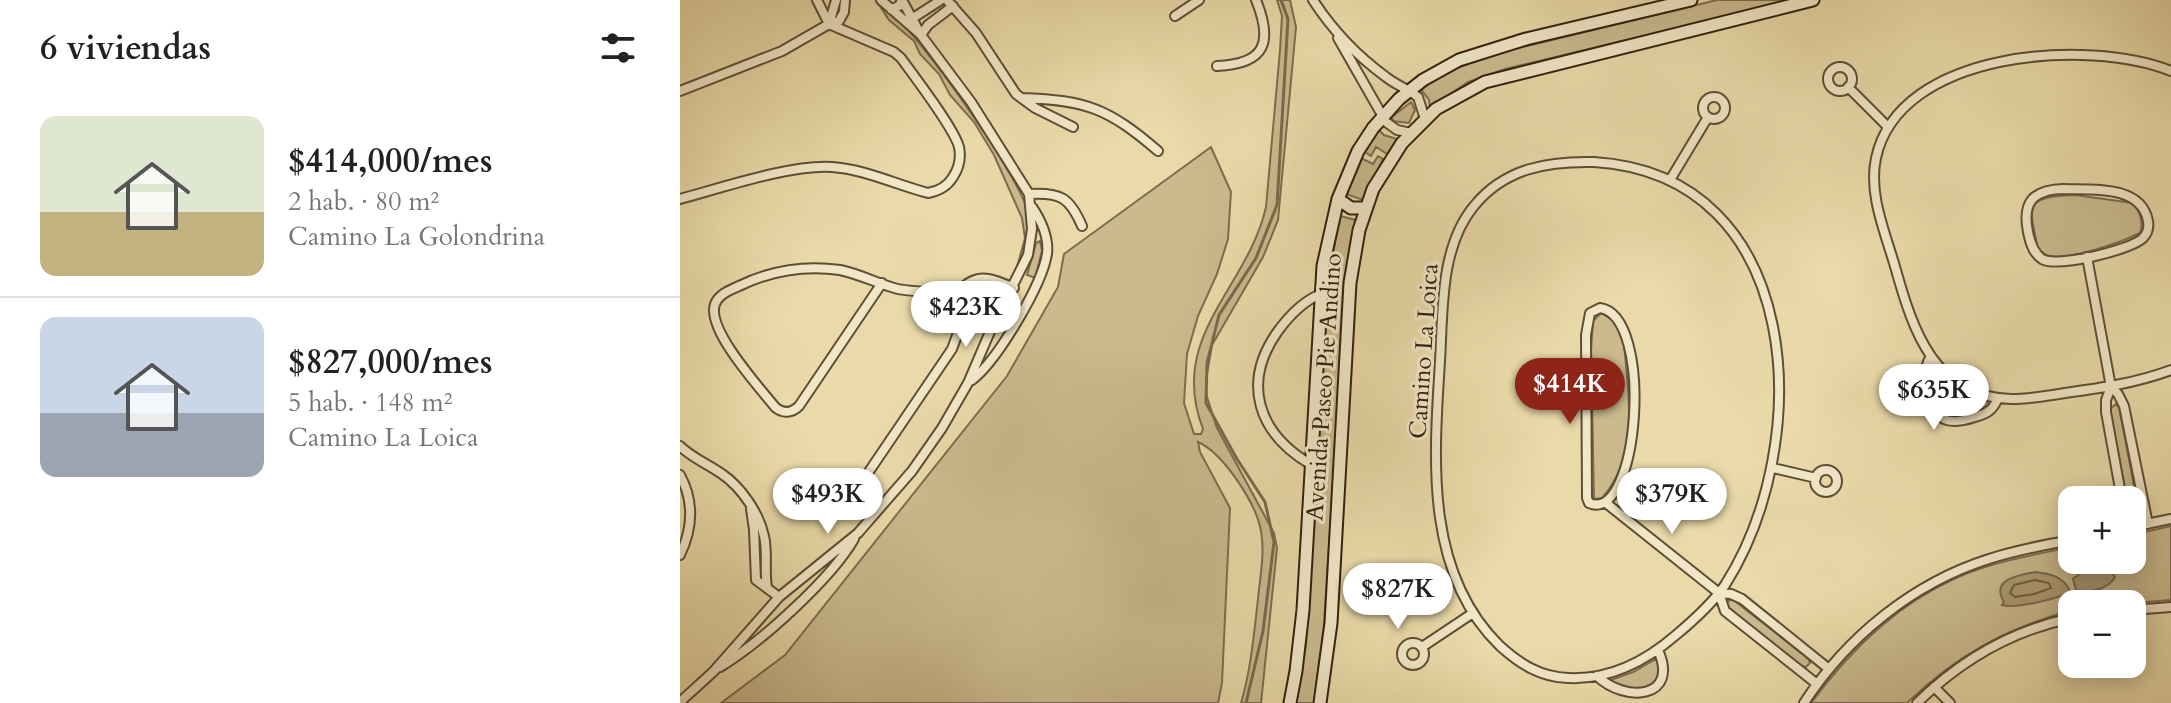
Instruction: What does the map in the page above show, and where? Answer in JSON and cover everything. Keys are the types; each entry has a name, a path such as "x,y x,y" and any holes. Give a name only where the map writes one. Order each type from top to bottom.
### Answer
{"main road":[{"name":"Avenida Paseo Pie Andino","path":"1290,703 1303,610 1321,294 1329,235 1352,163 1382,117 1408,91 1447,66 1483,51 1691,0"},
{"name":"Avenida Paseo Pie Andino","path":"1320,703 1331,623 1350,283 1365,208 1381,173 1425,119 1462,93 1501,76 1813,0"},
{"path":"1338,199 1351,208 1365,208"}],"street":[{"path":"680,199 821,167 846,169 928,193 938,192 947,185 958,167 960,156 951,128 894,52 829,24 817,0"},
{"path":"829,24 836,0"},
{"path":"680,91 782,51 839,21 845,0"},
{"path":"881,0 921,35"},
{"path":"891,9 899,6 902,0"},
{"path":"902,0 921,35 971,102 1029,194 1046,240 1047,251 1037,284 986,368 968,383"},
{"path":"913,18 941,0"},
{"path":"1175,16 1199,0"},
{"path":"1217,66 1254,58 1263,49 1263,25 1256,0"},
{"path":"1313,0 1336,34 1382,117 1397,130 1411,133"},
{"path":"921,35 950,3 989,51 1009,87 1035,108 1073,127"},
{"path":"1336,34 1384,76 1420,100 1425,119"},
{"path":"2171,71 2131,60 2087,55 2048,55 1971,70 1936,85 1908,105 1888,127 1874,167 1876,201 1910,319 1931,356 1957,381 1998,398 2024,399 2111,387 2171,370"},
{"path":"1369,90 1375,81 1384,76"},
{"path":"1848,87 1888,127"},
{"path":"1022,98 1088,104 1132,130 1158,151"},
{"path":"1670,180 1708,117"},
{"name":"Camino La Loica","path":"1562,162 1606,162 1670,180 1697,197 1726,222 1742,244 1762,288 1773,326 1779,408 1773,468 1751,534 1719,593 1658,650 1626,667 1597,676 1559,677 1532,670 1505,650 1473,613 1459,590 1448,563 1438,501 1441,337 1448,266 1455,239 1470,211 1488,191 1531,167 1562,162"},
{"path":"2051,190 2091,190 2127,195 2141,203 2148,226 2144,237 2135,243 2087,257 2053,262 2043,260 2035,252 2026,218 2029,204 2035,196 2051,190"},
{"path":"1029,194 1050,193 1068,201 1073,205 1082,226"},
{"path":"713,672 747,649 827,574 912,471 968,383 992,327 1014,288 1028,255 1032,206"},
{"path":"1029,240 1040,236 1046,240"},
{"path":"2087,257 2111,387 2106,412 2119,486"},
{"path":"882,283 799,406 791,412 775,407 723,337 715,319 715,304 722,295 754,279 784,271 827,269 855,274 882,283 899,289 974,294 987,287 989,280 1014,288"},
{"path":"849,488 868,473 952,349 959,330 957,293"},
{"name":"Avenida Paseo Pie Andino","path":"1310,464 1287,448 1274,431 1261,408 1257,382 1263,358 1282,327 1304,304 1321,294"},
{"path":"1606,503 1627,465 1633,440 1635,403 1625,330 1614,313 1600,308 1590,313 1587,323 1587,498 1593,505 1606,503 1719,593 1742,599 1829,669"},
{"path":"992,327 998,337 1007,336"},
{"path":"1931,356 1925,380 1934,410 1944,419 1958,422 1988,413 1998,398"},
{"path":"2111,387 2124,406 2148,524 2171,519"},
{"path":"680,446 724,475 750,505 760,521 765,540 767,587 779,597"},
{"path":"1773,468 1816,478"},
{"path":"680,475 688,489 691,512 688,536 680,555"},
{"path":"680,702 713,672 779,597 858,533"},
{"path":"1804,703 1829,669 1875,623 1930,584 1989,559 2058,543"},
{"path":"818,564 827,574"},
{"path":"1719,593 1721,603 1729,614 1817,684"},
{"path":"2146,609 2171,607"},
{"path":"1422,647 1473,613"},
{"path":"1919,702 1975,657 2034,628 2058,622"},
{"path":"741,639 742,646 747,649"},
{"path":"1597,676 1607,689 1616,694 1647,696 1654,691 1664,674 1665,666 1658,650"},
{"path":"1934,687 1950,703"}],"shaded area":[{"path":"876,0 891,12 934,61 999,156 1024,201 1029,227 1027,247 1016,271 1025,238 1022,218 994,155 974,122 950,95 939,74 920,54 914,41 889,20"},
{"path":"1277,0 1290,0 1296,27 1278,220 1263,257 1212,345 1206,380 1206,394 1217,428 1274,533 1277,548 1261,703 1241,703 1255,625 1262,556 1261,531 1253,507 1237,480 1218,457 1198,442 1200,452 1230,508 1222,683 1218,703 721,703 785,655 1007,376 1058,287 1064,254 1211,147 1231,192 1228,239 1187,354 1184,403 1194,434 1201,434 1203,429 1195,396 1195,366 1202,339 1244,263 1266,207 1282,16"},
{"path":"1717,0 1792,0 1505,69 1468,82 1430,108 1429,100 1421,89 1448,72 1490,55"},
{"path":"1411,102 1415,110 1409,123 1393,121 1392,117"},
{"path":"1379,130 1397,139 1387,154 1376,147 1371,156 1365,152"},
{"path":"1378,156 1383,159 1363,200 1346,194 1361,158 1373,164"},
{"path":"2075,195 2133,203 2141,218 2140,233 2108,246 2069,256 2046,255 2038,249 2032,212 2034,206 2047,198"},
{"path":"1340,216 1356,220 1346,274 1324,625 1314,703 1296,703 1306,645 1326,291"},
{"path":"1040,241 1042,251 1035,278 1027,275 1036,243"},
{"path":"1601,313 1619,327 1625,349 1629,418 1620,469 1602,498 1594,499 1591,350 1593,321"},
{"path":"1931,370 1953,388 1989,402 1990,406 1966,416 1948,416 1935,398 1928,373"},
{"path":"2116,404 2119,407 2134,486 2124,486 2110,409"},
{"path":"2171,526 2171,600 2146,602 2146,590 2058,590 2058,614 2004,635 1964,657 1907,703 1811,703 1857,649 1893,616 1954,579 1997,564 2058,550 2058,574 2146,574 2146,532"},
{"path":"1732,599 1808,658 1810,663 1806,667 1801,666 1728,607 1726,603"},
{"path":"1656,659 1660,671 1650,689 1636,693 1608,681 1633,672"}],"water":[{"path":"2035,572 2046,574 2064,582 2069,590 2058,590 2058,597 2037,602 2002,605 2003,583"},
{"path":"2080,574 2113,574 2115,577 2098,590 2076,590 2073,579"}],"waterway":[{"path":"1246,703 1263,631 1274,542 1265,502 1206,403 1207,363 1219,315 1256,258 1277,205 1288,19 1281,0"}]}
